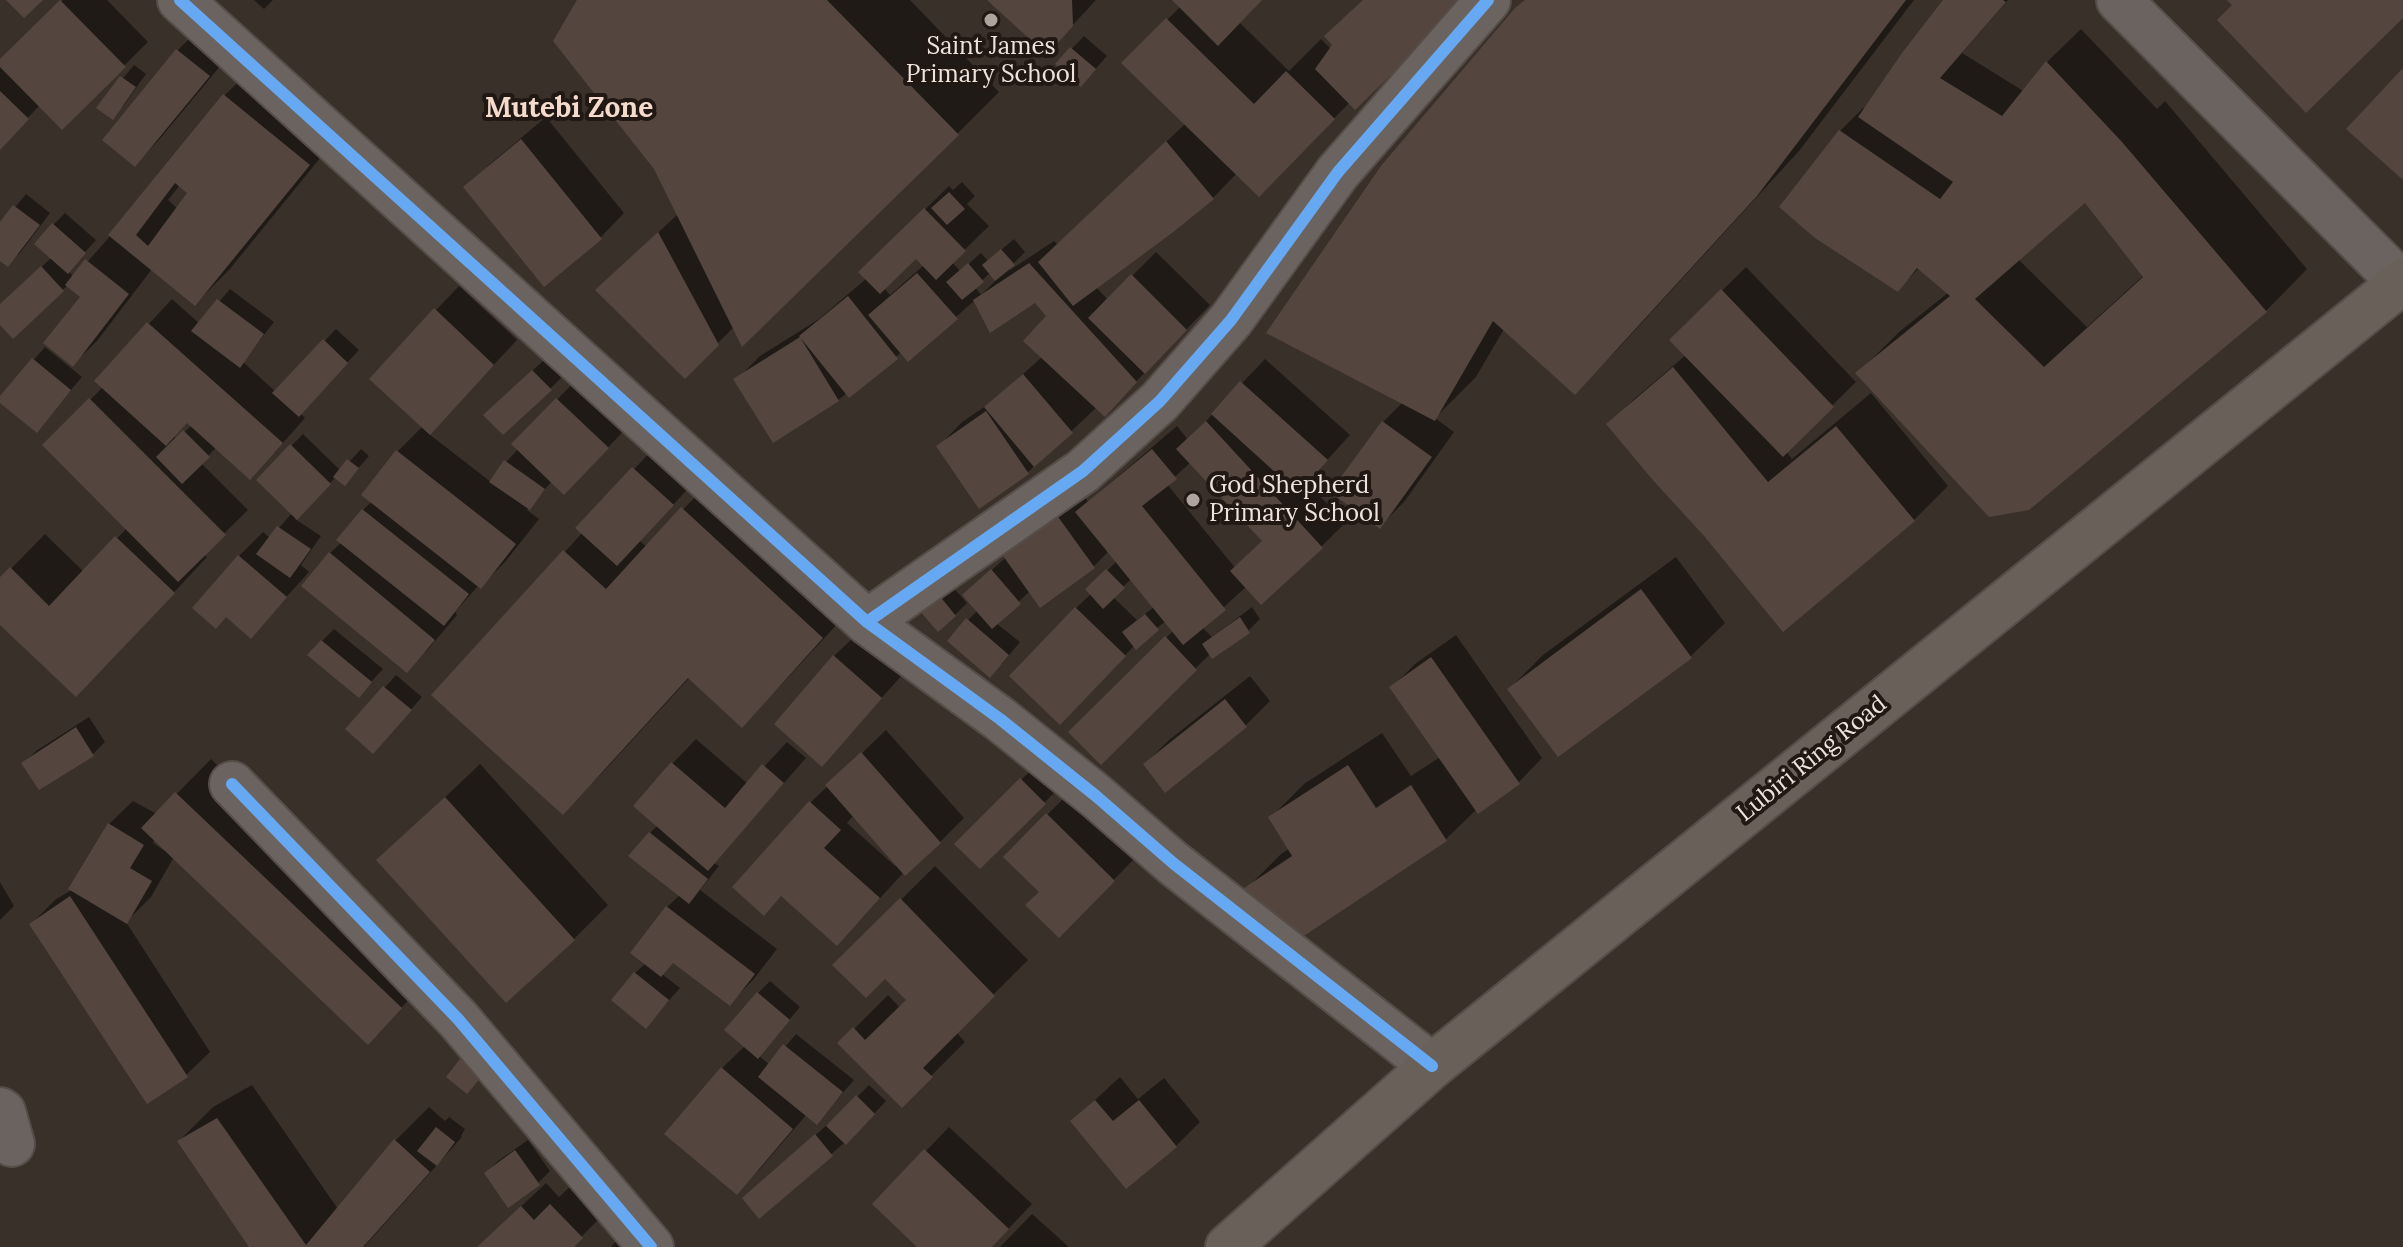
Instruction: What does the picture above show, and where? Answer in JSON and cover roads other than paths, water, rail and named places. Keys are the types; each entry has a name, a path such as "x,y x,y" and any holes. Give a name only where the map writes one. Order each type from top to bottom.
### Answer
{"main road":[{"name":"Lubiri Ring Road","path":"1228,1247 1432,1066 2402,282"}],"street":[{"path":"180,0 867,622 1000,719 1173,863 1432,1066"},
{"path":"867,622 1083,471 1160,401 1231,320 1338,172 1488,0"},
{"path":"2119,0 2402,282"},
{"path":"232,784 458,1019 651,1247"}],"place":[{"name":"Saint James Primary School","path":"991,20"},
{"name":"God Shepherd Primary School","path":"1193,500"}],"district":[{"name":"Mutebi Zone","path":"569,109"}]}
